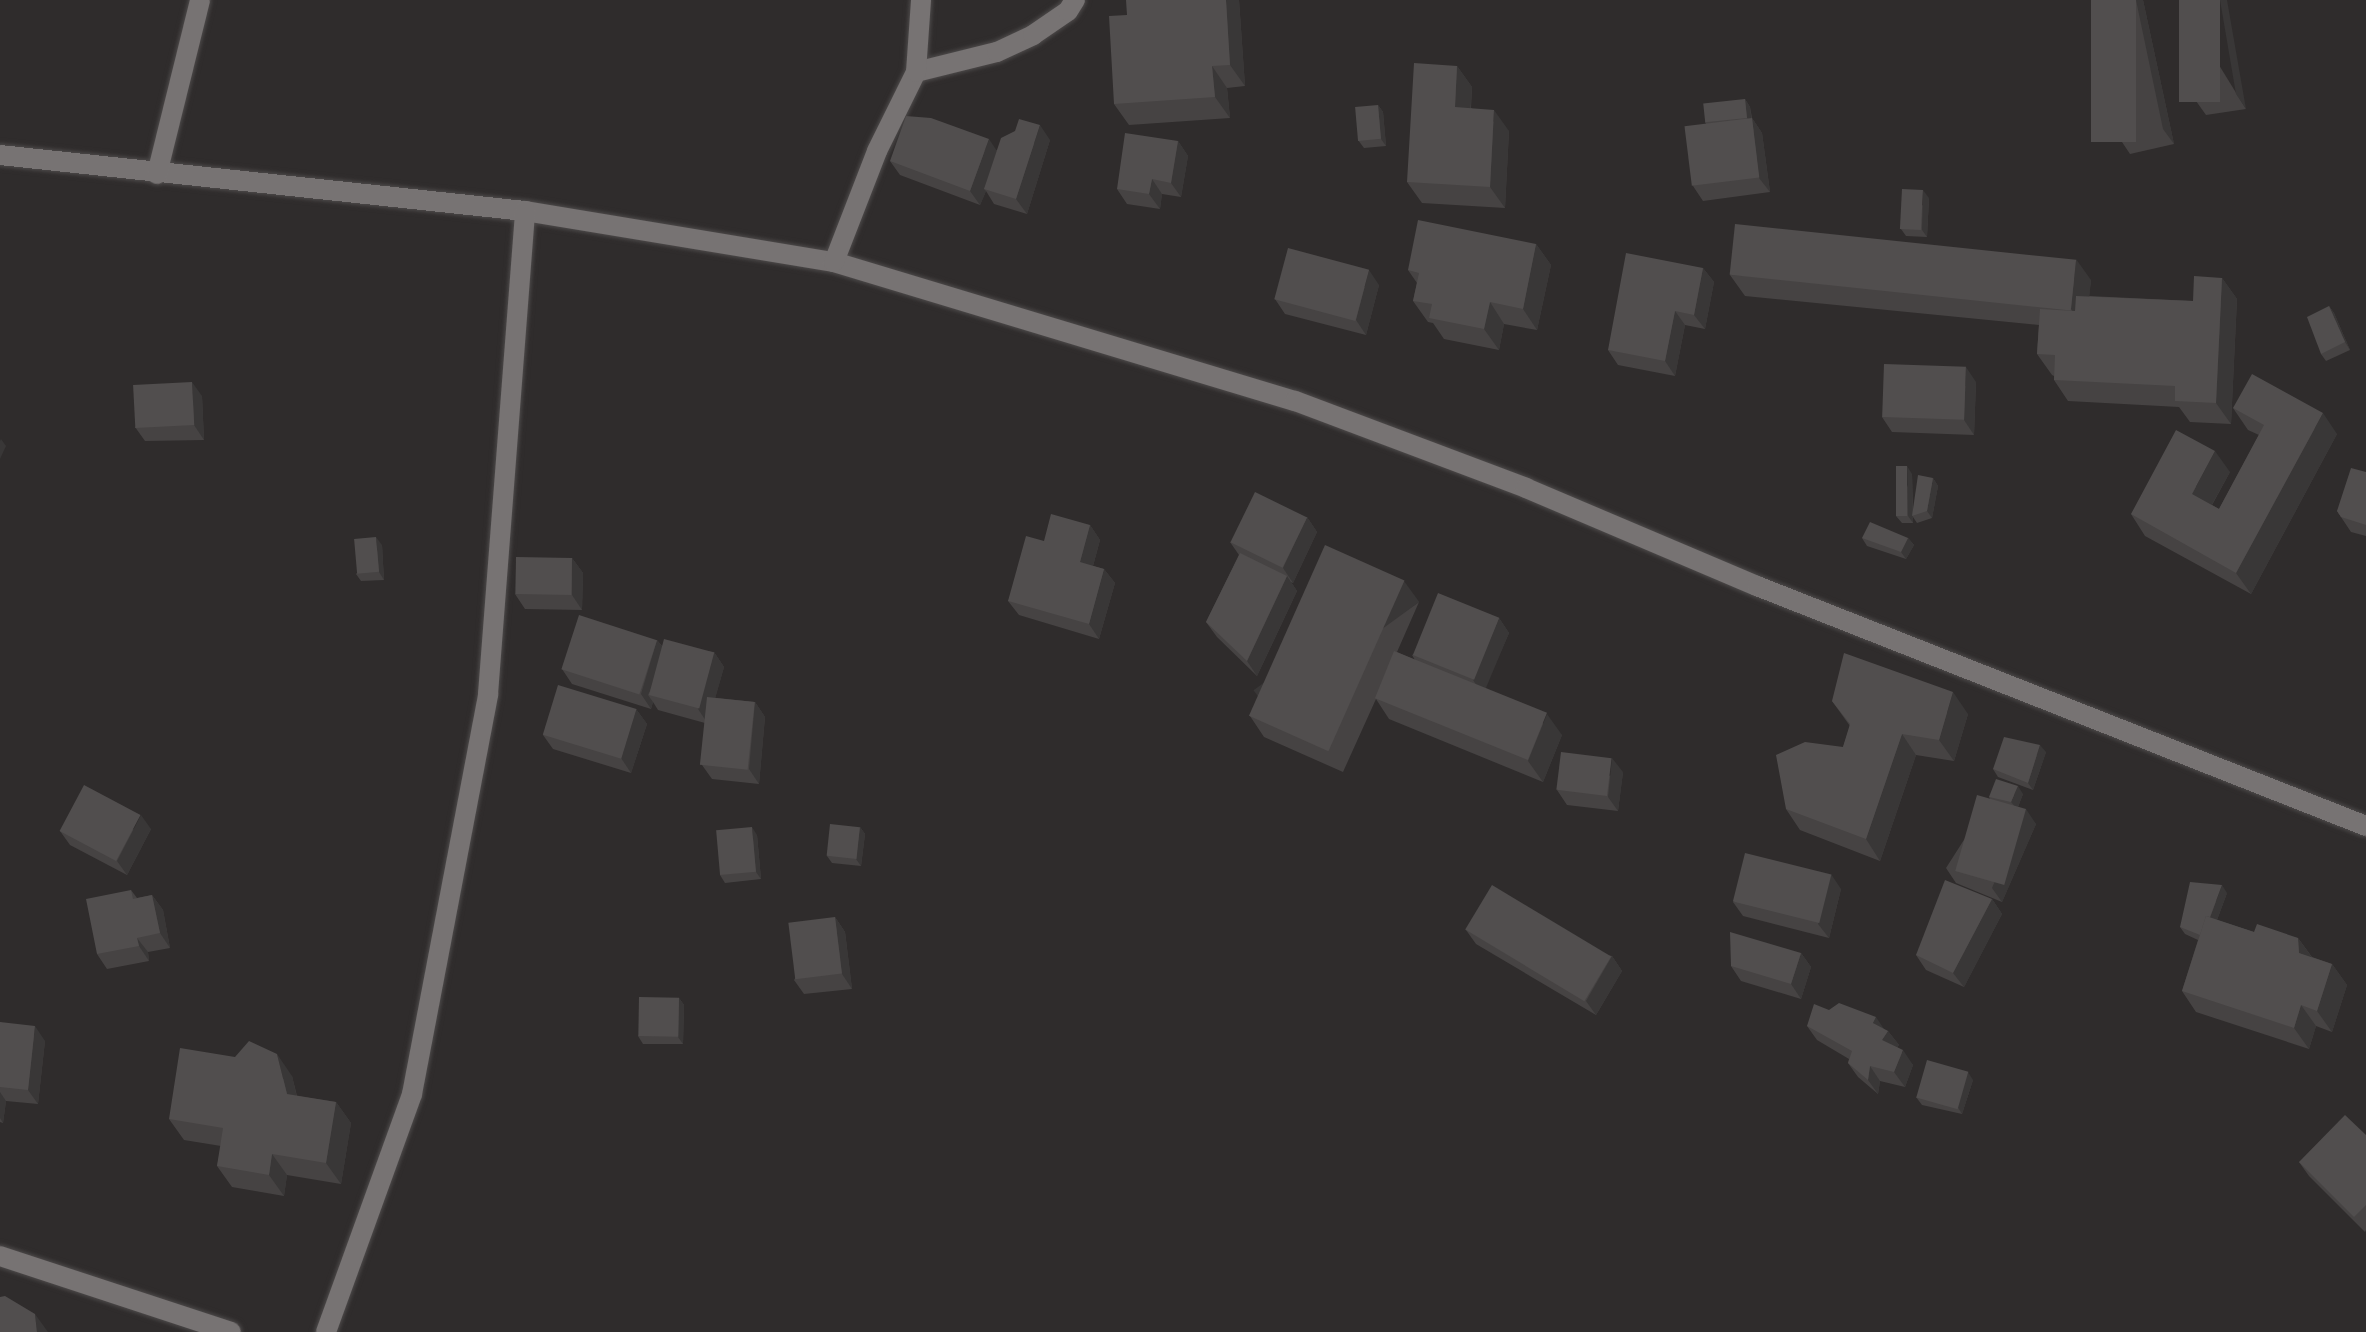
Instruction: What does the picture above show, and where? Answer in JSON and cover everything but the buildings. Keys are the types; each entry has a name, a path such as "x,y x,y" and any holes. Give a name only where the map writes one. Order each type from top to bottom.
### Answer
{"street":[{"path":"157,174 200,0"},
{"path":"834,262 877,151 916,72 921,0"},
{"path":"916,72 997,52 1033,35 1068,11 1075,0"},
{"path":"0,155 525,211 834,262 1295,401 1526,488 1757,586 2366,826"},
{"path":"326,1332 412,1094 488,694 525,211"},
{"path":"0,1256 231,1332"}]}
